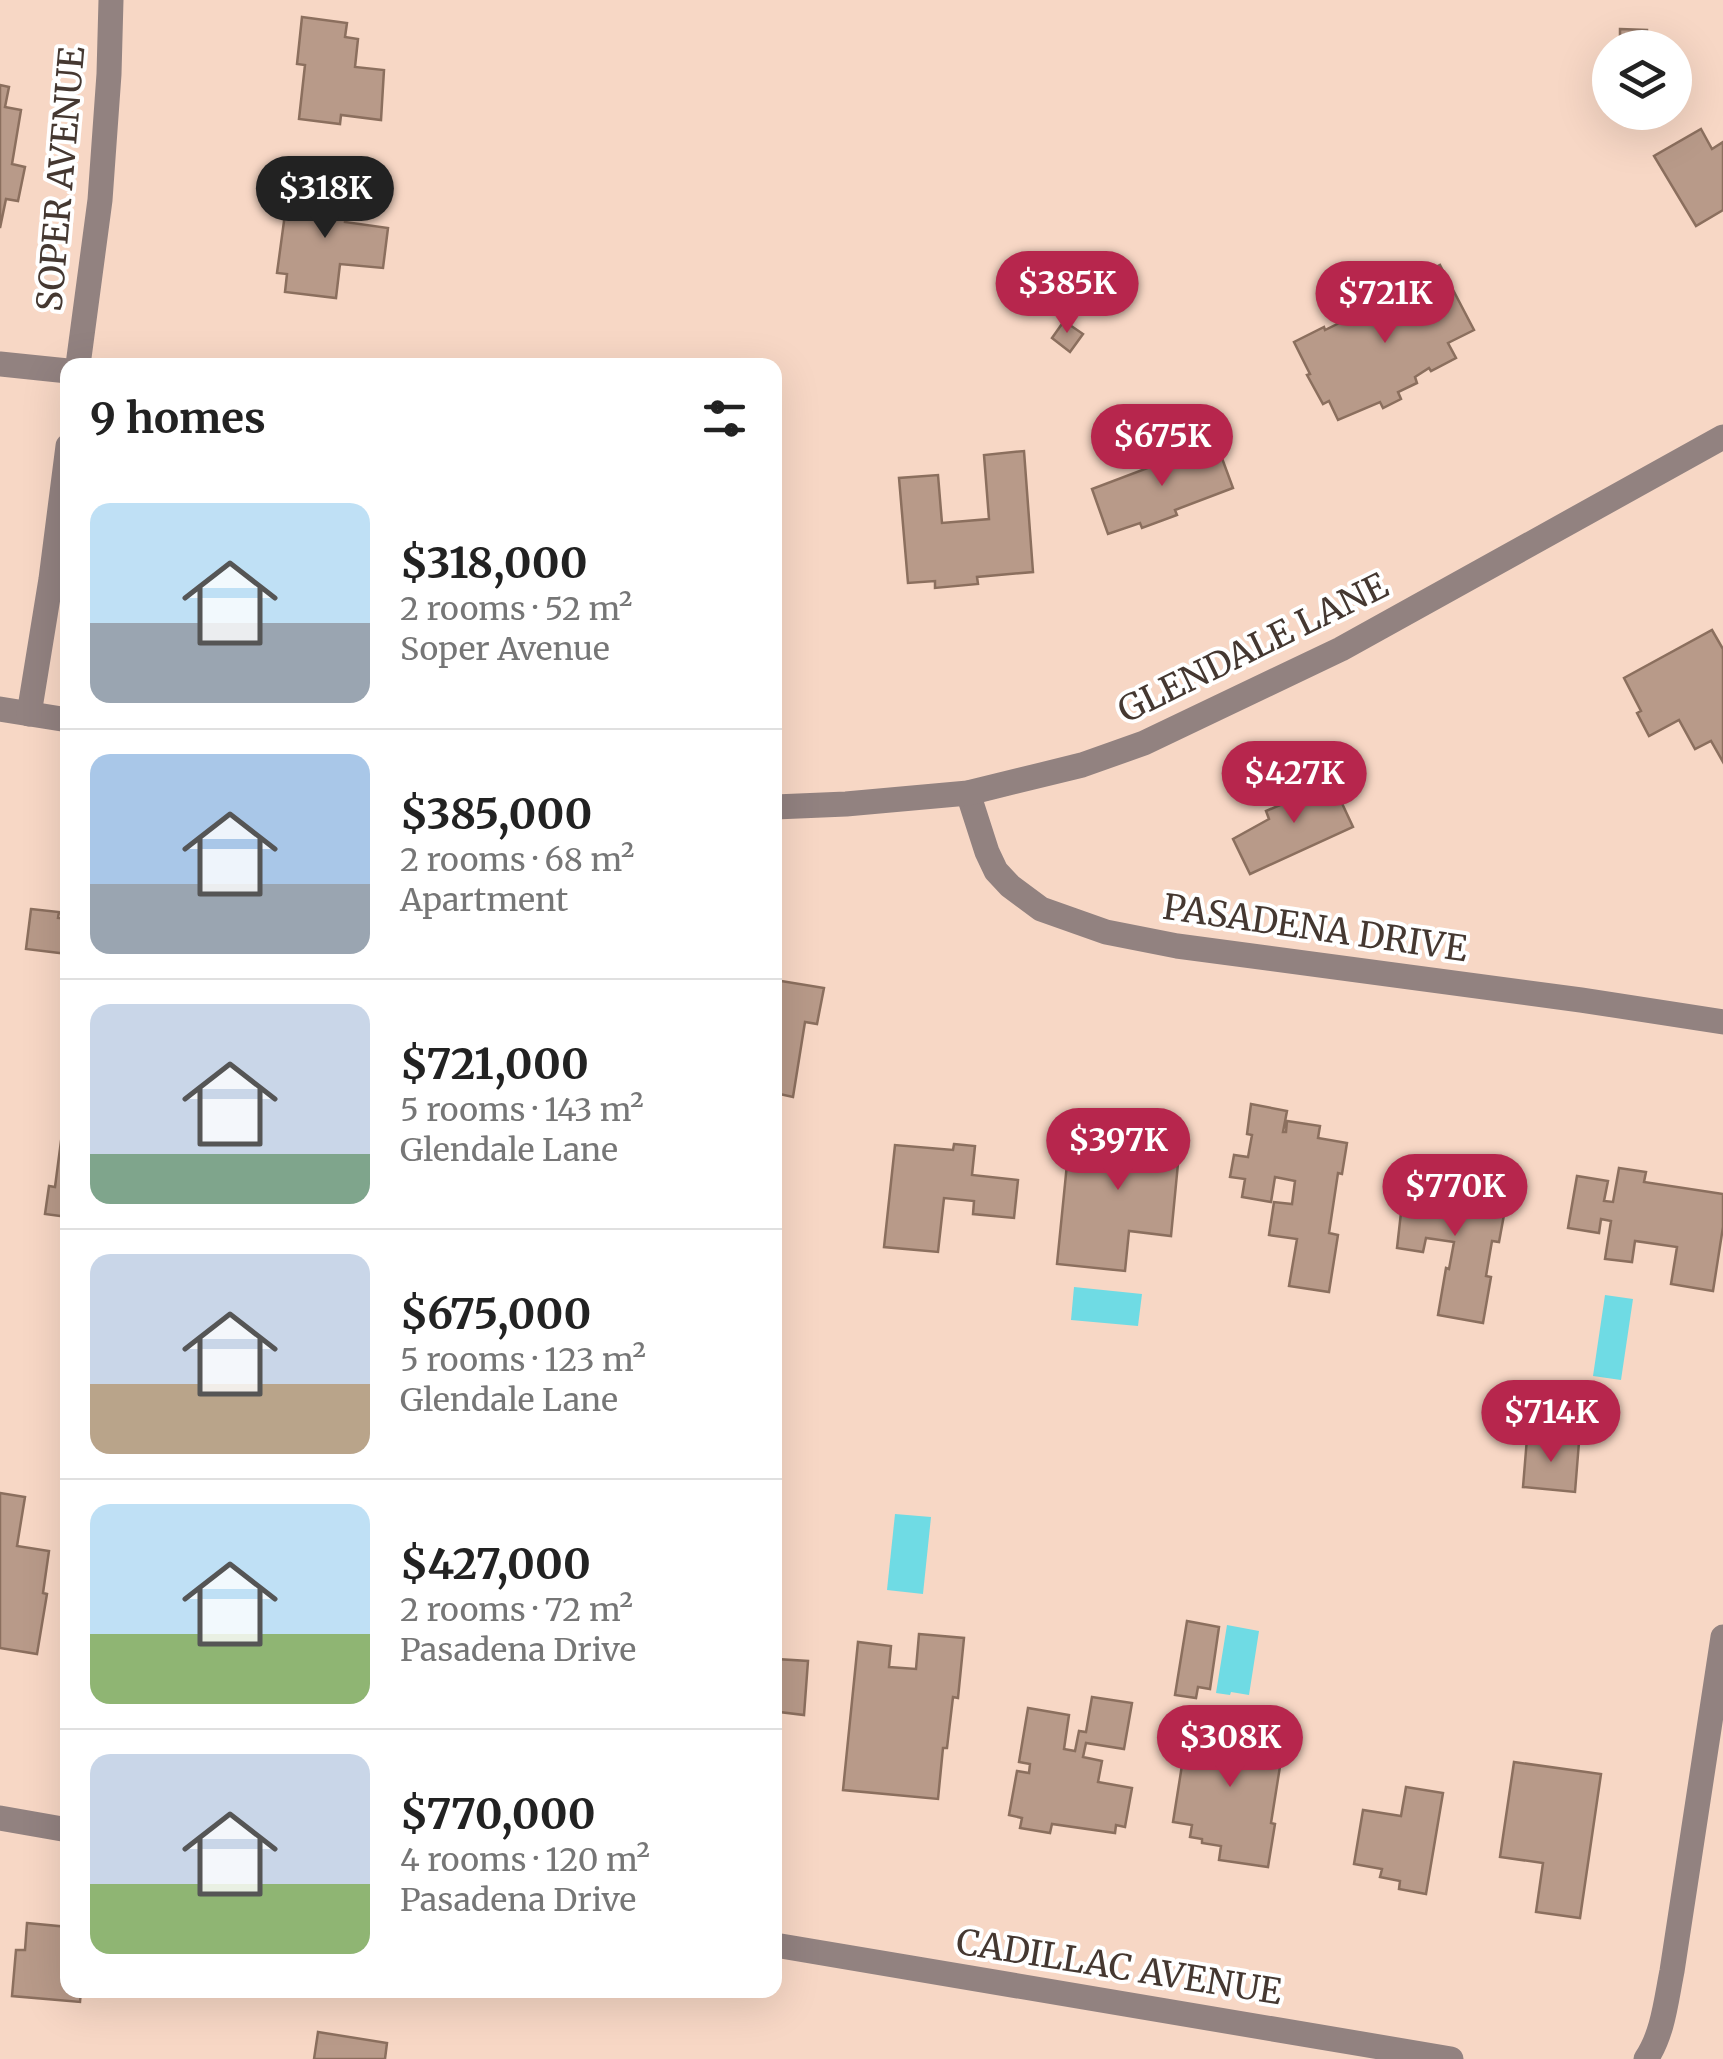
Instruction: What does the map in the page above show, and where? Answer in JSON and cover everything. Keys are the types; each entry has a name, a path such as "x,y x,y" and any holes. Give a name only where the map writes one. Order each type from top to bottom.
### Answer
{"street":[{"name":"SOPER AVENUE","path":"79,358 100,200 111,0"},
{"path":"0,364 60,371"},
{"name":"GLENDALE LANE","path":"782,807 968,793 1082,765 1144,743 1341,649 1723,437"},
{"path":"29,714 60,508"},
{"path":"0,709 60,719"},
{"name":"PASADENA DRIVE","path":"968,793 986,852 1010,886 1041,909 1106,932 1176,946 1723,1022"},
{"path":"1646,2059 1654,2048 1666,2002 1723,1637"},
{"path":"0,1818 60,1829"},
{"name":"CADILLAC AVENUE","path":"782,1946 1451,2059"}],"water":[{"path":"1074,1287 1142,1294 1138,1326 1071,1320"},
{"path":"1605,1295 1633,1299 1621,1380 1593,1376"},
{"path":"895,1514 931,1517 923,1594 887,1590"},
{"path":"1227,1625 1259,1631 1249,1695 1216,1693"}],"building":[{"path":"302,17 347,23 345,37 358,39 355,67 384,70 381,120 341,115 340,124 299,119 305,65 297,64"},
{"path":"0,85 9,87 5,107 21,110 12,164 25,167 18,201 6,199 0,228"},
{"path":"1701,129 1712,149 1723,142 1723,210 1696,226 1654,156"},
{"path":"299,182 350,188 345,222 388,228 383,268 340,264 336,298 285,292 287,274 277,273 287,199 296,200"},
{"path":"1440,265 1474,330 1448,343 1456,358 1415,377 1417,383 1398,392 1401,399 1383,408 1380,402 1338,420 1329,401 1323,404 1294,342 1404,291 1401,285"},
{"path":"1064,321 1083,334 1070,352 1052,338"},
{"path":"1216,442 1233,488 1175,510 1177,515 1142,528 1140,523 1108,534 1092,489"},
{"path":"1024,451 1033,572 977,577 978,584 935,588 935,581 908,583 899,478 938,475 942,523 989,519 984,455"},
{"path":"1712,630 1723,649 1723,762 1711,741 1695,749 1679,720 1649,736 1624,678"},
{"path":"1323,779 1326,784 1332,782 1353,827 1250,874 1233,839 1269,819 1266,811 1294,799 1291,793"},
{"path":"31,909 59,912 60,953 26,949"},
{"path":"782,981 824,988 817,1024 805,1022 793,1097 782,1095"},
{"path":"1251,1104 1287,1111 1283,1132 1287,1121 1320,1126 1318,1138 1347,1143 1329,1233 1338,1235 1329,1292 1289,1286 1297,1239 1269,1235 1274,1202 1292,1204 1295,1181 1275,1177 1271,1202 1242,1197 1245,1179 1230,1177 1234,1155 1248,1157"},
{"path":"1132,1117 1182,1122 1171,1236 1129,1231 1125,1271 1057,1264 1070,1134 1116,1138 1115,1153 1129,1154"},
{"path":"954,1144 975,1146 972,1175 1018,1180 1014,1218 973,1214 974,1201 944,1198 938,1252 884,1247 895,1145 953,1150"},
{"path":"60,1149 60,1216 45,1214 49,1186 55,1187"},
{"path":"1619,1168 1646,1172 1644,1182 1723,1194 1723,1227 1713,1291 1671,1284 1677,1247 1635,1241 1632,1262 1605,1259 1611,1221 1601,1219 1599,1233 1568,1228 1577,1176 1608,1181 1604,1201 1613,1202"},
{"path":"1416,1174 1441,1178 1439,1186 1478,1193 1480,1185 1503,1189 1501,1203 1506,1204 1499,1242 1492,1241 1483,1323 1438,1315 1454,1242 1426,1238 1423,1252 1397,1248 1404,1186 1414,1188"},
{"path":"1527,1438 1579,1442 1575,1492 1523,1487"},
{"path":"0,1493 25,1497 17,1546 49,1551 37,1654 0,1648"},
{"path":"1187,1621 1219,1627 1210,1689 1198,1687 1196,1698 1175,1695"},
{"path":"919,1634 964,1638 958,1698 953,1697 938,1799 843,1790 858,1642 891,1646 889,1667 916,1669"},
{"path":"782,1659 808,1661 804,1715 782,1712"},
{"path":"1092,1697 1132,1703 1124,1749 1086,1743 1083,1757 1102,1761 1098,1782 1132,1788 1125,1827 1116,1825 1115,1833 1052,1824 1050,1833 1020,1828 1022,1818 1009,1815 1017,1771 1029,1773 1030,1764 1019,1762 1028,1708 1069,1715 1064,1749 1075,1751 1079,1731 1086,1732"},
{"path":"1189,1721 1285,1735 1268,1867 1219,1860 1221,1846 1190,1837 1192,1825 1173,1822"},
{"path":"1514,1762 1601,1774 1580,1918 1536,1912 1543,1863 1500,1857"},
{"path":"1406,1787 1443,1793 1426,1894 1399,1889 1400,1881 1380,1877 1382,1869 1354,1864 1363,1810 1401,1816"},
{"path":"27,1923 60,1926 60,1998 80,1998 80,2002 12,1996 16,1950 25,1950"},
{"path":"318,2032 387,2043 385,2059 314,2059"}]}
